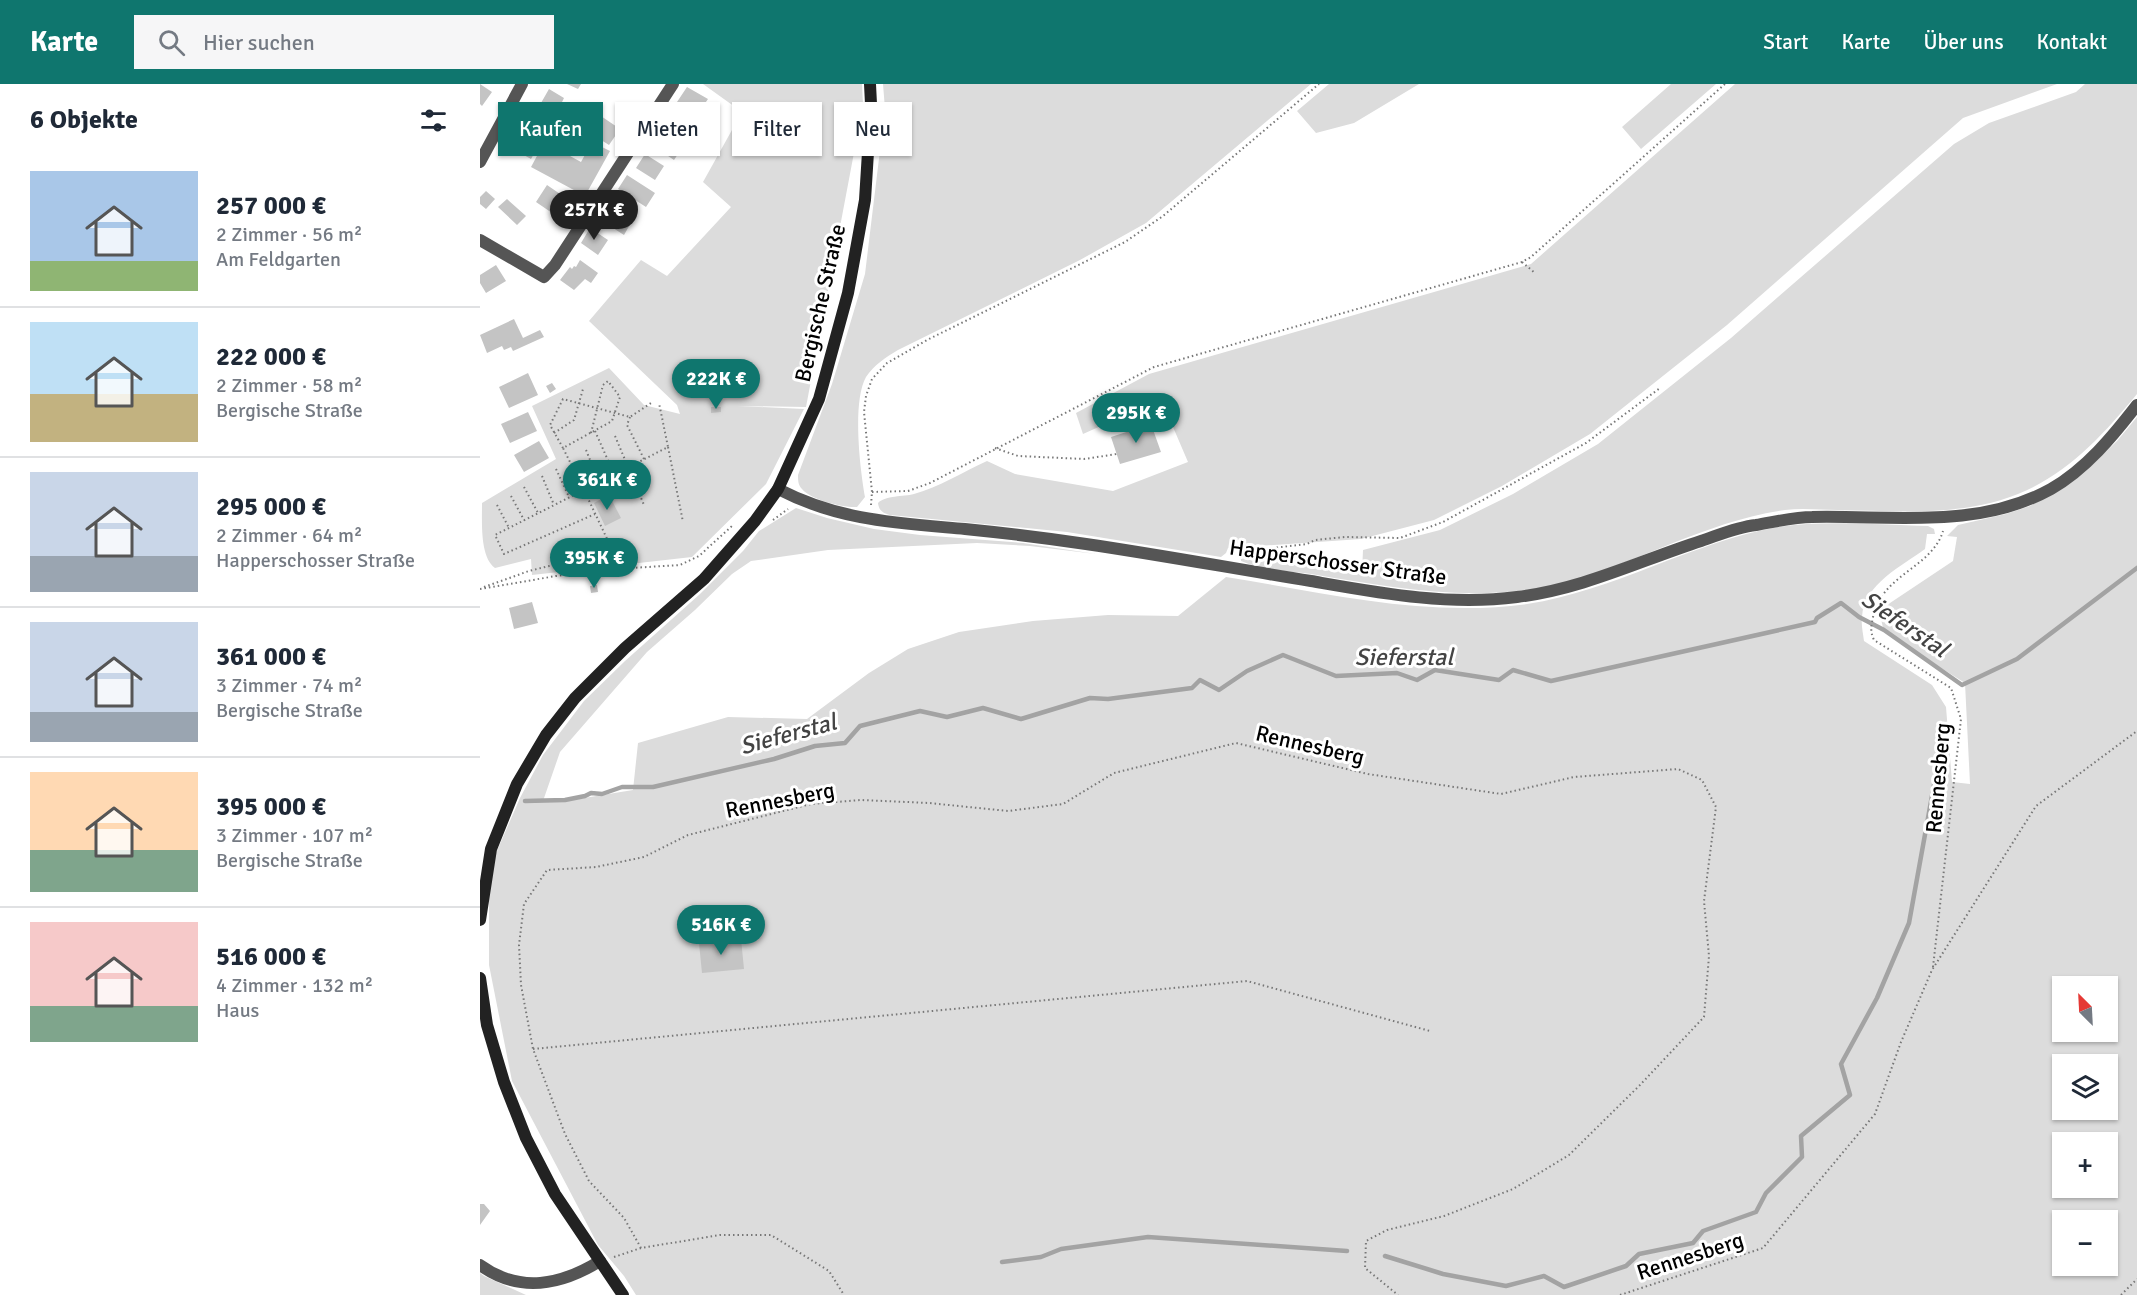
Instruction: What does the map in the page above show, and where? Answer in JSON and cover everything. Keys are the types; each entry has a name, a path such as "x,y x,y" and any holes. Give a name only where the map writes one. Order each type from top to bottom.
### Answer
{"main road":[{"name":"Bergische Straße","path":"480,920 491,849 517,784 546,735 575,698 625,648 704,579 755,521 778,489 819,399 848,293 865,200 871,104 870,84"},
{"path":"480,978 487,1025 504,1082 526,1138 555,1194 623,1295"}],"street":[{"path":"480,162 522,84"},
{"path":"480,240 544,277 555,265 673,84"},
{"name":"Happerschosser Straße","path":"778,489 800,501 833,512 869,520 1087,544 1410,598 1472,600 1514,598 1545,593 1599,579 1679,548 1748,526 1808,517 1944,518 1984,513 2019,503 2051,489 2074,473 2110,440 2137,405"},
{"path":"480,1265 514,1281 535,1284 557,1282 579,1274 600,1261"}],"path":[{"path":"869,520 872,492 864,412 866,396 872,379 887,363 927,340 1125,242 1163,216 1319,84"},
{"path":"872,492 908,491 930,483 1154,367 1522,262 1532,257 1725,84"},
{"path":"1522,262 1535,273"},
{"path":"563,448 593,432 612,421 620,397 608,381 603,385 593,432 614,474"},
{"path":"1223,566 1236,556 1248,551 1345,537 1400,538 1419,532 1507,488 1586,443 1660,388"},
{"path":"555,433 574,420 583,389"},
{"path":"480,589 529,571 597,554 604,550 609,543 550,425 562,399 630,417"},
{"path":"644,459 627,425 630,417 651,403"},
{"path":"659,403 683,522"},
{"path":"615,436 644,505"},
{"path":"595,514 504,554 495,535 668,447"},
{"path":"995,448 1018,456 1084,459 1117,454"},
{"path":"586,450 599,482"},
{"path":"556,469 569,498"},
{"path":"542,476 554,505"},
{"path":"613,493 635,483"},
{"path":"524,487 538,513"},
{"path":"511,496 524,520"},
{"path":"755,521 764,526 800,501"},
{"path":"496,505 509,528"},
{"name":"Rennesberg","path":"1932,970 1960,719 1951,688 1874,640 1870,631 1876,605 1890,585 1932,550 1941,538 1944,518"},
{"path":"480,589 615,569 680,565 699,556 738,520"},
{"name":"Rennesberg","path":"1620,1295 1763,1248 1875,1114 1901,1042 1932,970 2036,806 2137,731"},
{"name":"Rennesberg","path":"641,1248 624,1218 589,1181 565,1134 533,1049 521,985 519,945 524,904 547,870 596,867 644,857 688,835 811,804 861,800 928,803 1008,811 1063,804 1114,773 1236,743 1368,774 1501,794 1574,777 1678,769 1702,780 1716,807 1704,901 1709,956 1704,1017 1640,1085 1569,1155 1513,1189 1444,1216 1387,1230 1366,1241 1365,1268 1398,1295"},
{"path":"533,1049 1247,981 1430,1031"},
{"path":"600,1261 641,1248 720,1234 771,1235 829,1271 844,1295"},
{"path":"2121,1295 2137,1279"}],"shaded area":[{"path":"703,84 862,84 863,102 834,102 834,156 853,156 806,407 737,406 804,409 766,484 692,557 532,575 531,559 495,568 490,563 484,548 482,503 556,459 532,406 609,368 644,405 680,414 677,405 589,321 641,260 667,276 731,207 703,182 717,156 720,156 720,151 732,130 732,156 822,156 822,102 732,102 732,105"},
{"path":"883,84 1311,84 1146,223 1080,260 898,350 876,365 866,377 859,402 859,453 865,497 857,507 851,507 836,505 806,493 800,486 798,475 832,384 865,274 879,156 912,156 912,102 884,102"},
{"path":"1329,84 1419,84 1354,123 1316,133 1297,111"},
{"path":"1671,84 1716,84 1641,149 1622,127"},
{"path":"1735,84 2057,84 1963,118 1727,325 1590,434 1502,486 1434,520 1361,539 1228,548 1221,557 1067,532 890,515 879,508 878,503 881,500 923,491 987,461 1015,474 1113,491 1188,462 1161,399 1083,434 1076,413 1149,374 1531,264"},
{"path":"2085,84 2137,84 2137,394 2084,452 2036,486 1996,501 1952,509 1906,511 1798,509 1756,515 1700,533 1591,575 1532,589 1469,593 1405,589 1266,568 1241,561 1241,558 1248,555 1362,572 1363,550 1440,530 1513,494 1598,444 1731,338 1954,144 1989,123 2076,92"},
{"path":"2137,417 2137,1295 636,1295 624,1276 598,1245 512,1081 489,965 489,869 520,798 543,755 584,701 700,594 743,551 759,531 796,508 874,529 1023,543 1096,554 1030,546 977,543 828,550 751,561 732,574 647,652 560,752 543,801 578,799 633,790 638,743 728,717 807,719 869,673 908,649 959,632 1033,621 1108,615 1178,616 1226,577 1376,602 1414,606 1489,608 1527,604 1591,589 1746,534 1778,527 1833,523 1928,526 1934,529 1935,534 1927,534 1925,549 1895,569 1869,595 1862,617 1864,641 1932,685 1946,707 1952,782 1970,784 1965,683 1884,632 1881,619 1887,605 1953,561 1957,537 1947,536 1958,525 2030,506 2058,490 2092,465 2117,441"},
{"path":"480,1273 484,1276 526,1295 480,1295"}],"building":[{"path":"480,84 492,92 482,106 480,104"},
{"path":"567,84 581,84 578,89"},
{"path":"687,87 708,99 706,102 677,102"},
{"path":"549,89 564,98 562,102 542,102"},
{"path":"603,117 615,126 615,136 609,145 603,141"},
{"path":"603,148 610,151 585,196 531,167 537,156 570,156 581,162 584,156 603,156"},
{"path":"644,156 648,156 664,166 655,180 636,168"},
{"path":"627,175 655,193 646,207 618,189"},
{"path":"547,185 566,198 555,215 536,202"},
{"path":"486,191 495,199 486,209 480,204 480,197"},
{"path":"507,199 526,216 517,225 498,207"},
{"path":"609,203 633,219 624,235 599,219"},
{"path":"590,228 608,240 598,255 581,243"},
{"path":"580,260 598,273 591,283 585,279 574,290 560,280 570,267 572,269 576,267"},
{"path":"496,265 506,281 486,293 480,283 480,275"},
{"path":"514,319 523,338 540,330 544,337 513,351 511,347 504,350 502,346 487,353 480,335"},
{"path":"528,373 538,395 509,408 499,387"},
{"path":"552,383 556,389 550,393 546,386"},
{"path":"711,407 721,407 721,412 711,413"},
{"path":"528,412 537,431 510,443 501,424"},
{"path":"1151,424 1161,452 1120,464 1111,437"},
{"path":"539,441 549,458 524,472 514,455"},
{"path":"609,495 621,518 605,526 594,503"},
{"path":"597,585 598,592 591,593 590,586"},
{"path":"532,602 538,623 514,629 509,608"},
{"path":"741,939 744,969 702,973 699,943"},
{"path":"480,1204 484,1204 490,1211 480,1225"}],"waterway":[{"name":"Sieferstal","path":"525,801 565,800 591,793 602,794 622,787 653,787 774,759 815,746 845,743 860,726 920,711 947,717 983,708 1021,719 1090,698 1108,699 1192,688 1200,680 1219,690 1247,671 1283,655 1336,676 1397,673 1417,680 1435,670 1499,680 1513,670 1551,681 1815,622 1817,618 1841,603 1962,685 2017,659 2137,568"},
{"path":"1385,1256 1443,1274 1506,1286 1544,1276 1564,1287 1626,1266 1639,1254 1693,1243 1703,1231 1756,1212 1766,1193 1802,1157 1801,1136 1850,1095 1841,1064 1877,998 1909,923 1945,724"},
{"path":"1002,1262 1041,1257 1061,1249 1148,1237 1347,1251"}]}
